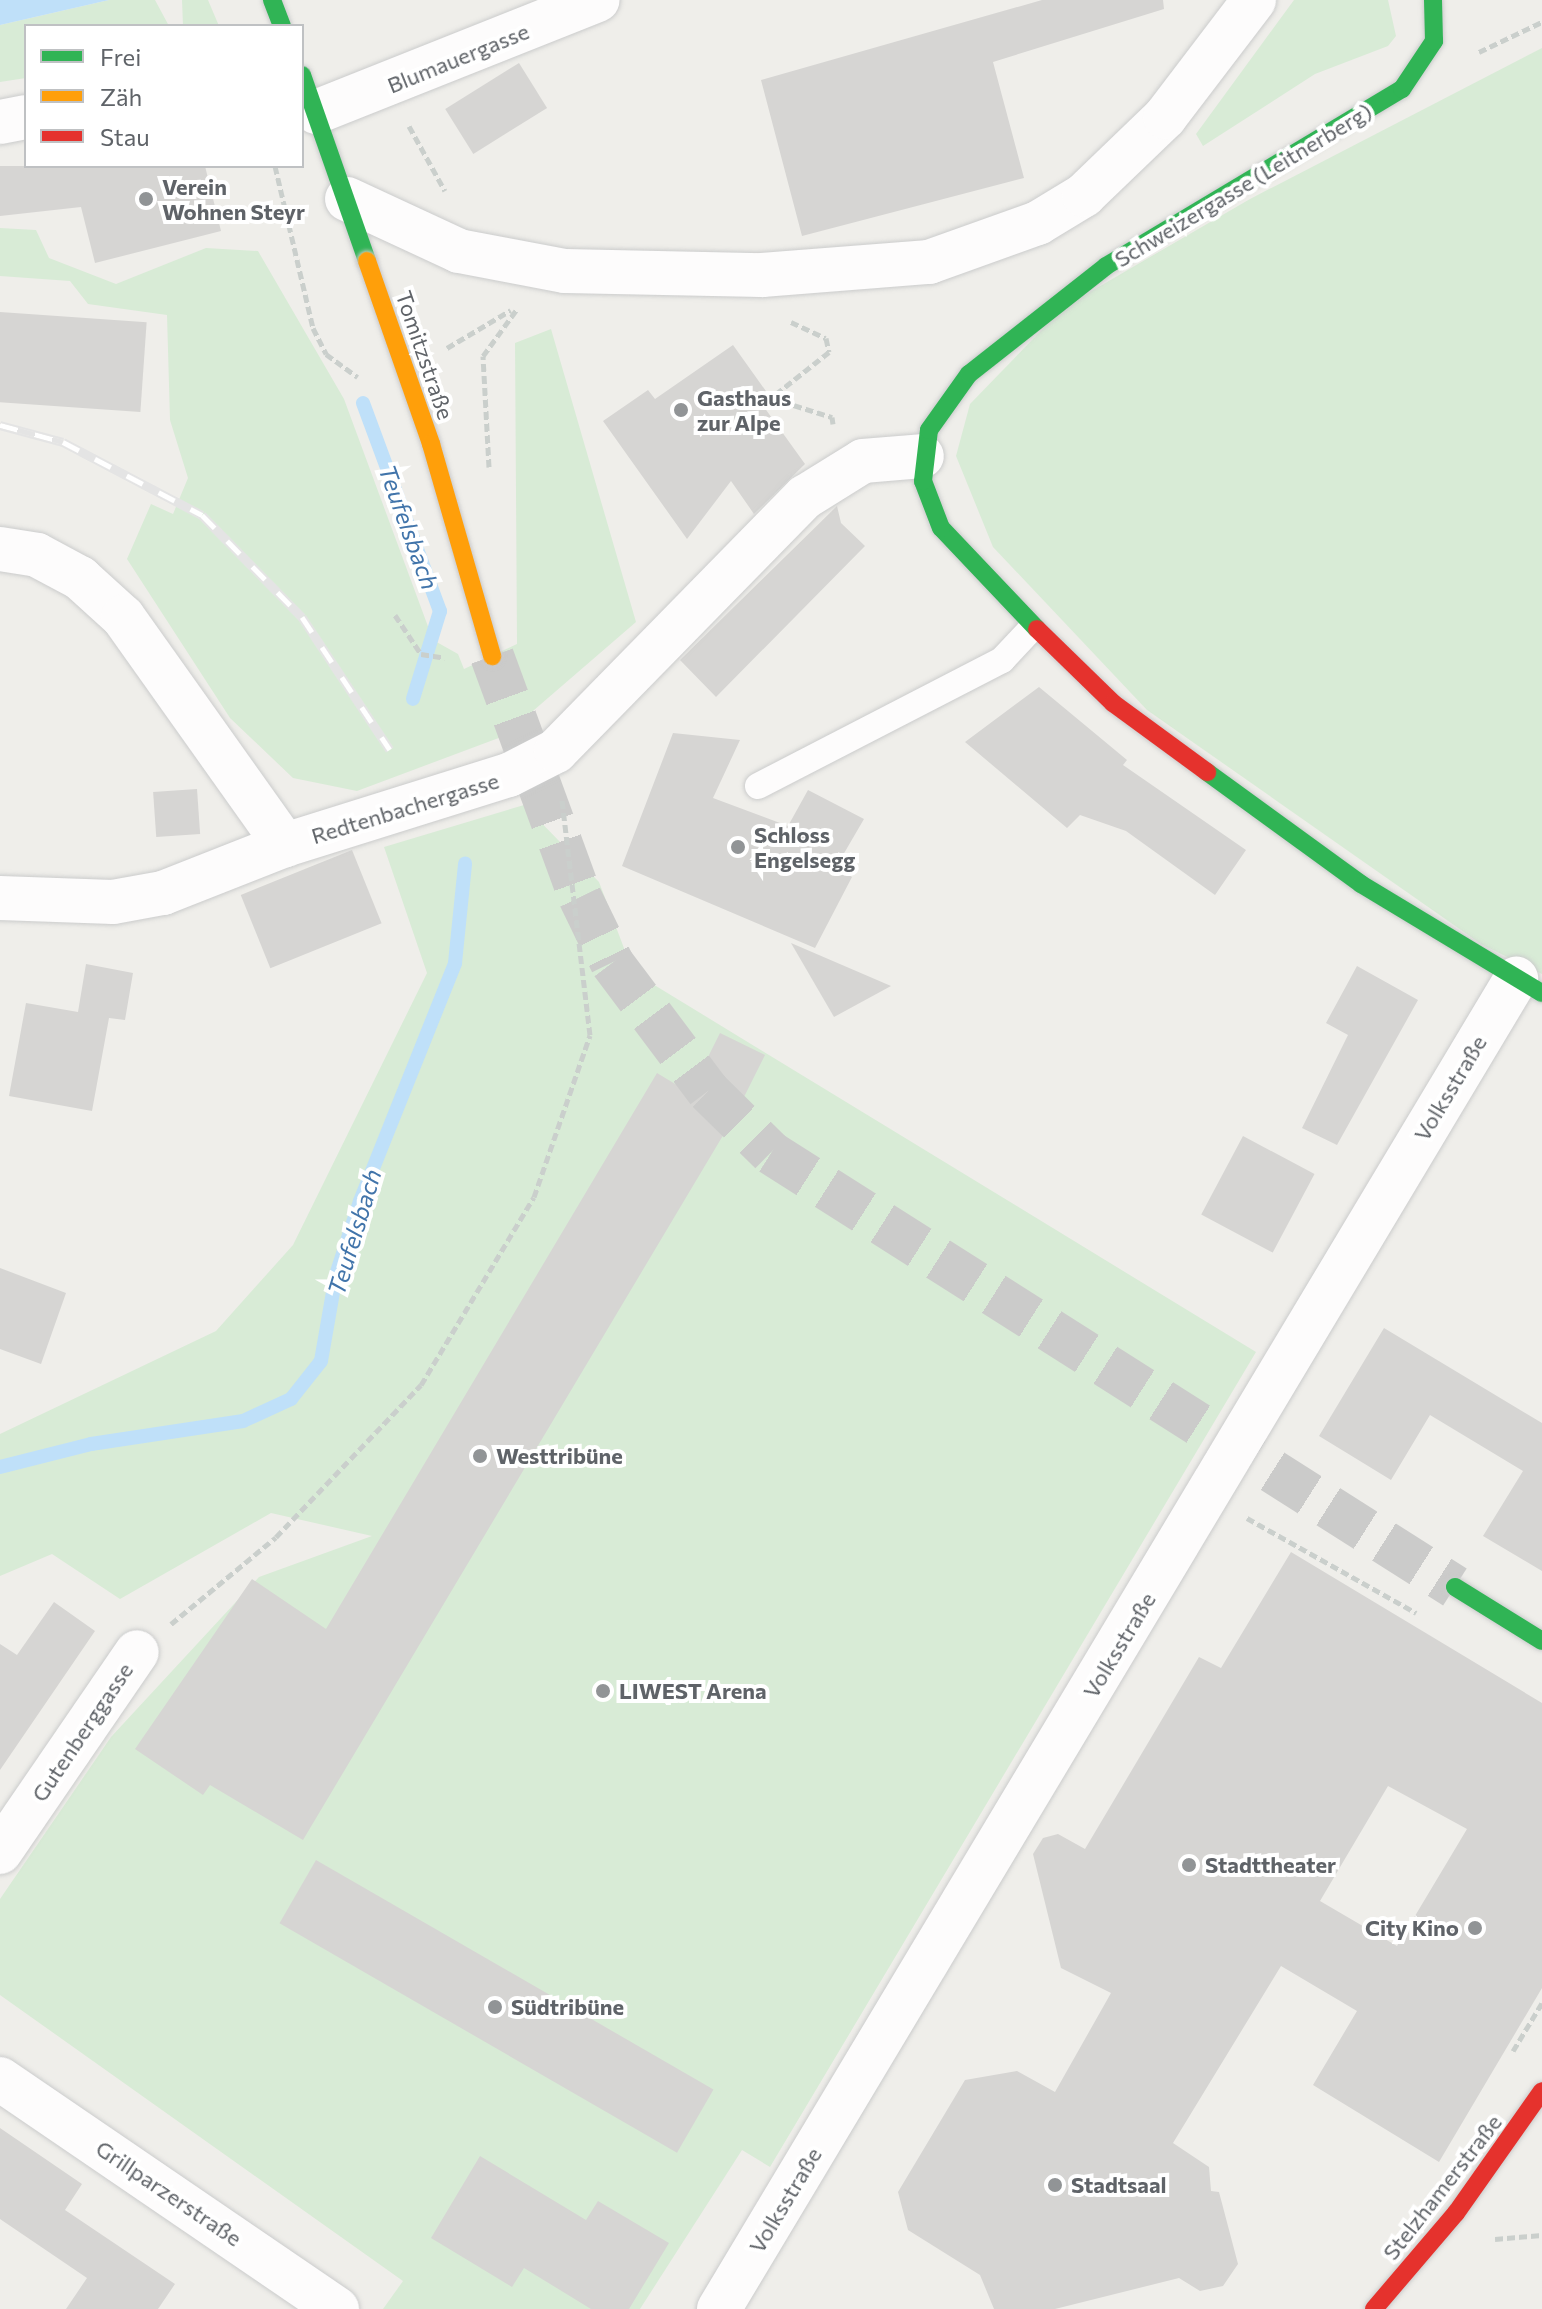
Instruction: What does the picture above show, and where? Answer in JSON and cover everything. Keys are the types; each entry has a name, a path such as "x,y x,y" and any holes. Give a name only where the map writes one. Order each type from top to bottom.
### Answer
{"street":[{"path":"272,0 281,24"},
{"name":"Blumauergasse","path":"309,93 391,86 598,0"},
{"path":"347,199 394,225 487,258 565,271 762,275 903,266 981,245 1084,195 1165,117 1254,0"},
{"name":"Schweizergasse (Leitnerberg)","path":"922,456 944,403 1018,330 1214,198 1402,89 1434,41 1433,0"},
{"name":"Tomitzstraße","path":"309,93 426,429 492,656"},
{"path":"0,122 24,117"},
{"path":"922,456 941,528 1031,629 1220,786 1529,986"},
{"name":"Redtenbachergasse","path":"0,549 37,555 80,578 123,617 272,818 285,845 465,794 556,751 805,497 863,461 922,456"},
{"path":"0,898 113,902 163,893 285,845"},
{"name":"Volksstraße","path":"719,2309 1529,986"},
{"path":"1455,1587 1542,1641"},
{"name":"Gutenberggasse","path":"0,1852 137,1652"},
{"name":"Grillparzerstraße","path":"0,2079 337,2309"},
{"name":"Stelzhamerstraße","path":"1374,2309 1447,2225 1542,2091"}],"lane":[{"path":"758,786 857,742 1002,660 1031,629"}],"path":[{"path":"391,86 422,154 487,258"},
{"path":"439,352 520,304"},
{"path":"781,321 814,330 829,352 771,398 832,417 825,436"},
{"path":"137,1652 276,1537 421,1385 534,1197 590,1035 556,751"},
{"path":"1263,1527 1422,1616"}],"green space":[{"path":"109,0 155,0 168,24 24,24 24,78 0,82 0,25"},
{"path":"182,0 208,0 218,24 183,24"},
{"path":"1294,0 1388,0 1396,36 1388,46 1315,74 1203,146 1196,134"},
{"path":"1542,48 1542,974 1481,944 1147,710 993,547 956,456 970,404 1064,307 1250,199"},
{"path":"0,228 36,230 49,258 116,284 206,248 258,251 344,399 433,640 458,654 464,669 517,644 515,343 551,329 636,622 504,736 357,791 293,778 230,718 127,559 151,504 173,514 188,478 170,420 167,315 88,304 70,281 0,276"},
{"name":"LIWEST Arena","path":"524,805 599,882 633,972 1256,1352 770,2167 742,2150 640,2309 383,2309 403,2281 0,1995 0,1899 111,1737 259,1577 372,1536 271,1513 120,1599 52,1554 0,1576 0,1434 216,1331 293,1245 427,973 384,847"}],"water":[{"path":"0,0 109,0 0,25"}],"building":[{"path":"1042,0 1163,0 1164,9 993,62 1024,178 802,236 761,80"},
{"path":"519,63 547,108 473,154 445,109"},
{"name":"Verein Wohnen Steyr","path":"0,166 205,168 221,231 95,263 81,207 0,216"},
{"path":"0,312 147,322 140,412 0,402"},
{"path":"733,345 768,394 759,400 805,464 754,514 731,481 687,539 603,421 648,390 655,399"},
{"path":"837,506 841,523 865,546 716,697 680,660"},
{"path":"1039,687 1127,760 1123,765 1246,850 1215,895 1126,831 1080,815 1067,828 965,742"},
{"name":"Schloss Engelsegg","path":"673,733 740,740 713,798 788,826 808,790 864,819 836,867 852,877 815,948 622,866"},
{"path":"197,789 200,834 156,837 153,792"},
{"path":"352,850 382,923 270,968 241,895"},
{"path":"791,943 891,986 834,1017"},
{"path":"86,964 133,973 125,1020 109,1018 92,1111 9,1096 26,1003 78,1012"},
{"path":"1357,966 1418,1000 1337,1145 1302,1128 1348,1035 1326,1023"},
{"name":"Westtribüne","path":"720,1033 765,1055 734,1117 303,1840 210,1785 203,1795 135,1749 252,1579 326,1629 657,1073 690,1093"},
{"path":"1243,1136 1315,1174 1273,1253 1201,1215"},
{"path":"0,1268 66,1293 41,1364 0,1349"},
{"path":"1384,1328 1542,1423 1542,1571 1483,1536 1523,1471 1430,1415 1391,1480 1319,1436"},
{"path":"1291,1552 1542,1703 1542,1988 1439,2162 1313,2085 1357,2011 1281,1966 1173,2143 1209,2167 1211,2191 1219,2192 1238,2264 1223,2286 1200,2291 1179,2278 1055,2309 994,2309 980,2275 908,2230 898,2192 965,2080 1017,2071 1055,2092 1111,1993 1061,1968 1033,1854 1043,1838 1058,1834 1085,1849 1199,1657 1221,1668","holes":["1388,1786 1467,1829 1397,1946 1320,1901"]},
{"path":"54,1602 95,1631 0,1770 0,1644 17,1655"},
{"name":"Südtribüne","path":"316,1860 714,2090 677,2153 280,1923"},
{"path":"0,2128 82,2184 65,2210 175,2284 158,2309 66,2309 87,2278 0,2219"},
{"path":"480,2156 586,2220 598,2201 669,2243 629,2309 591,2309 524,2268 512,2287 431,2238"}],"waterway":[{"name":"Teufelsbach","path":"363,403 440,611 413,699"},
{"name":"Teufelsbach","path":"0,1467 91,1444 243,1421 291,1399 321,1361 336,1275 360,1201 455,963 465,864"}],"tunnel":[{"path":"492,656 580,897 612,963 708,1091 771,1153 1455,1587"}],"railway":[{"path":"0,425 63,442 202,515 302,617 390,750"}],"traffic: fast":[{"path":"272,0 281,24"},
{"path":"1037,629 941,528 923,481 929,430 969,374 1106,266 1402,89 1434,41 1433,0"},
{"path":"304,81 367,261"},
{"path":"1207,772 1361,884 1542,993"},
{"path":"1455,1587 1542,1641"}],"traffic: jam":[{"path":"1037,629 1113,703 1207,772"},
{"path":"1374,2309 1456,2213 1542,2091"}],"traffic: slow":[{"path":"367,261 431,444 492,656"}],"place":[{"name":"Verein Wohnen Steyr","path":"146,199"},
{"name":"Gasthaus zur Alpe","path":"681,410"},
{"name":"Schloss Engelsegg","path":"738,847"},
{"name":"Westtribüne","path":"480,1456"},
{"name":"LIWEST Arena","path":"603,1691"},
{"name":"Stadttheater","path":"1189,1865"},
{"name":"City Kino","path":"1475,1928"},
{"name":"Südtribüne","path":"495,2007"},
{"name":"Stadtsaal","path":"1055,2185"}]}
